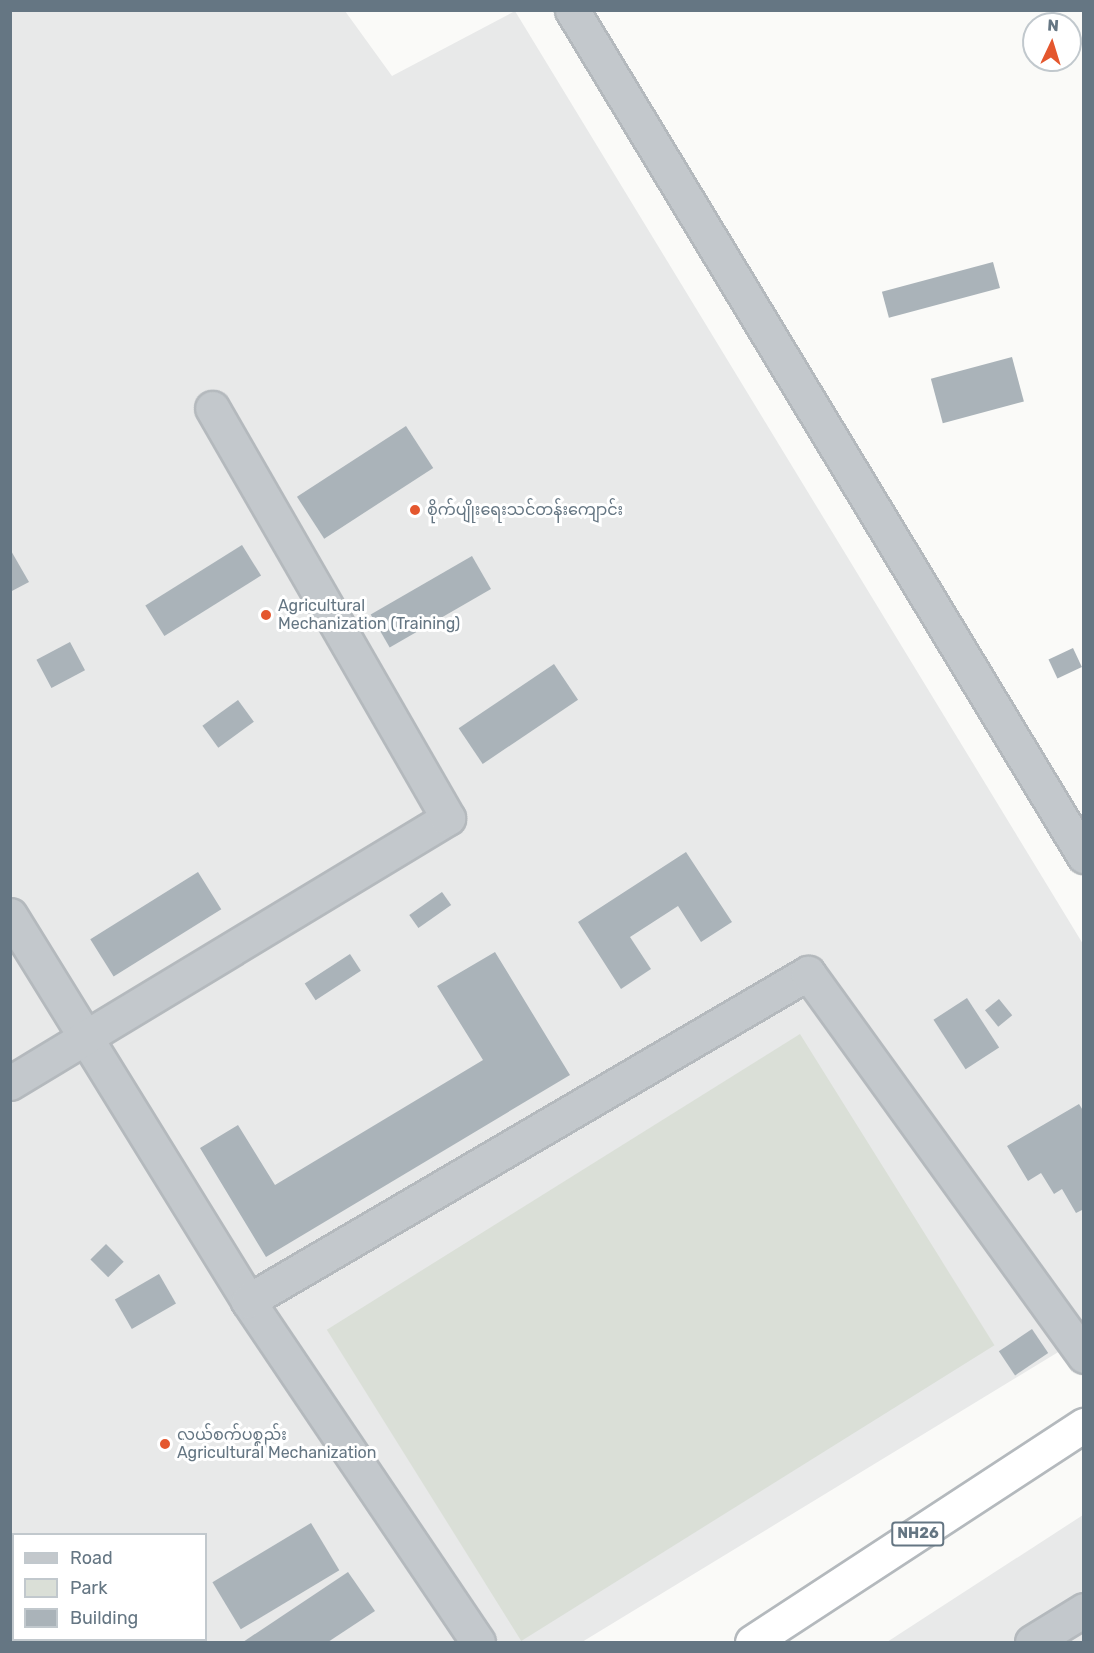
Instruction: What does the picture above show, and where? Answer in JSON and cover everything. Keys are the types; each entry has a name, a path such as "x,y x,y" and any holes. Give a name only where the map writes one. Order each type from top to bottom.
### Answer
{"highway":[{"name":"NH26","path":"752,1642 1083,1425"}],"street":[{"path":"572,10 1083,856"},
{"path":"10,1083 448,818 212,408"},
{"path":"10,915 248,1301 478,1642"},
{"path":"248,1301 808,973 1083,1356"},
{"path":"1040,1641 1083,1610"}],"shaded area":[{"name":"စိုက်ပျိုးရေးသင်တန်းကျောင်း","path":"11,11 345,11 392,76 515,11 1083,944 1083,1337 582,1642 11,1642"},
{"path":"1083,1515 1083,1642 887,1642"}],"green space":[{"path":"800,1034 994,1345 521,1641 327,1330"}],"building":[{"path":"993,262 1000,288 889,318 882,292"},
{"path":"1012,357 1024,401 943,423 931,379"},
{"path":"406,426 433,468 324,539 297,497"},
{"path":"242,545 261,576 164,636 145,605"},
{"path":"10,549 29,582 10,592"},
{"path":"472,556 491,589 390,647 371,614"},
{"path":"70,642 85,670 51,688 36,660"},
{"path":"1073,648 1082,667 1057,678 1049,659"},
{"path":"554,664 578,700 483,764 459,728"},
{"path":"238,700 254,722 218,748 202,726"},
{"path":"686,852 732,922 701,942 678,906 630,937 651,969 621,989 578,922"},
{"path":"198,872 221,909 114,977 90,939"},
{"path":"442,892 451,905 418,928 409,915"},
{"path":"495,952 570,1075 266,1257 200,1148 238,1125 275,1185 483,1060 437,986"},
{"path":"350,954 361,971 316,1000 305,983"},
{"path":"967,998 999,1047 966,1069 933,1020"},
{"path":"999,999 1012,1015 998,1027 985,1010"},
{"path":"1079,1104 1084,1112 1084,1209 1076,1213 1062,1189 1054,1194 1041,1173 1028,1181 1007,1146"},
{"path":"106,1244 124,1262 108,1277 90,1260"},
{"path":"159,1274 176,1303 132,1329 115,1300"},
{"path":"1032,1329 1048,1353 1015,1375 999,1351"},
{"path":"311,1523 339,1570 241,1629 212,1582"},
{"path":"348,1572 375,1611 328,1642 243,1642"}],"place":[{"name":"စိုက်ပျိုးရေးသင်တန်းကျောင်း","path":"415,510"},
{"name":"Agricultural Mechanization (Training)","path":"266,615"},
{"name":"လယ်စက်ပစ္စည်း Agricultural Mechanization","path":"165,1444"}]}
